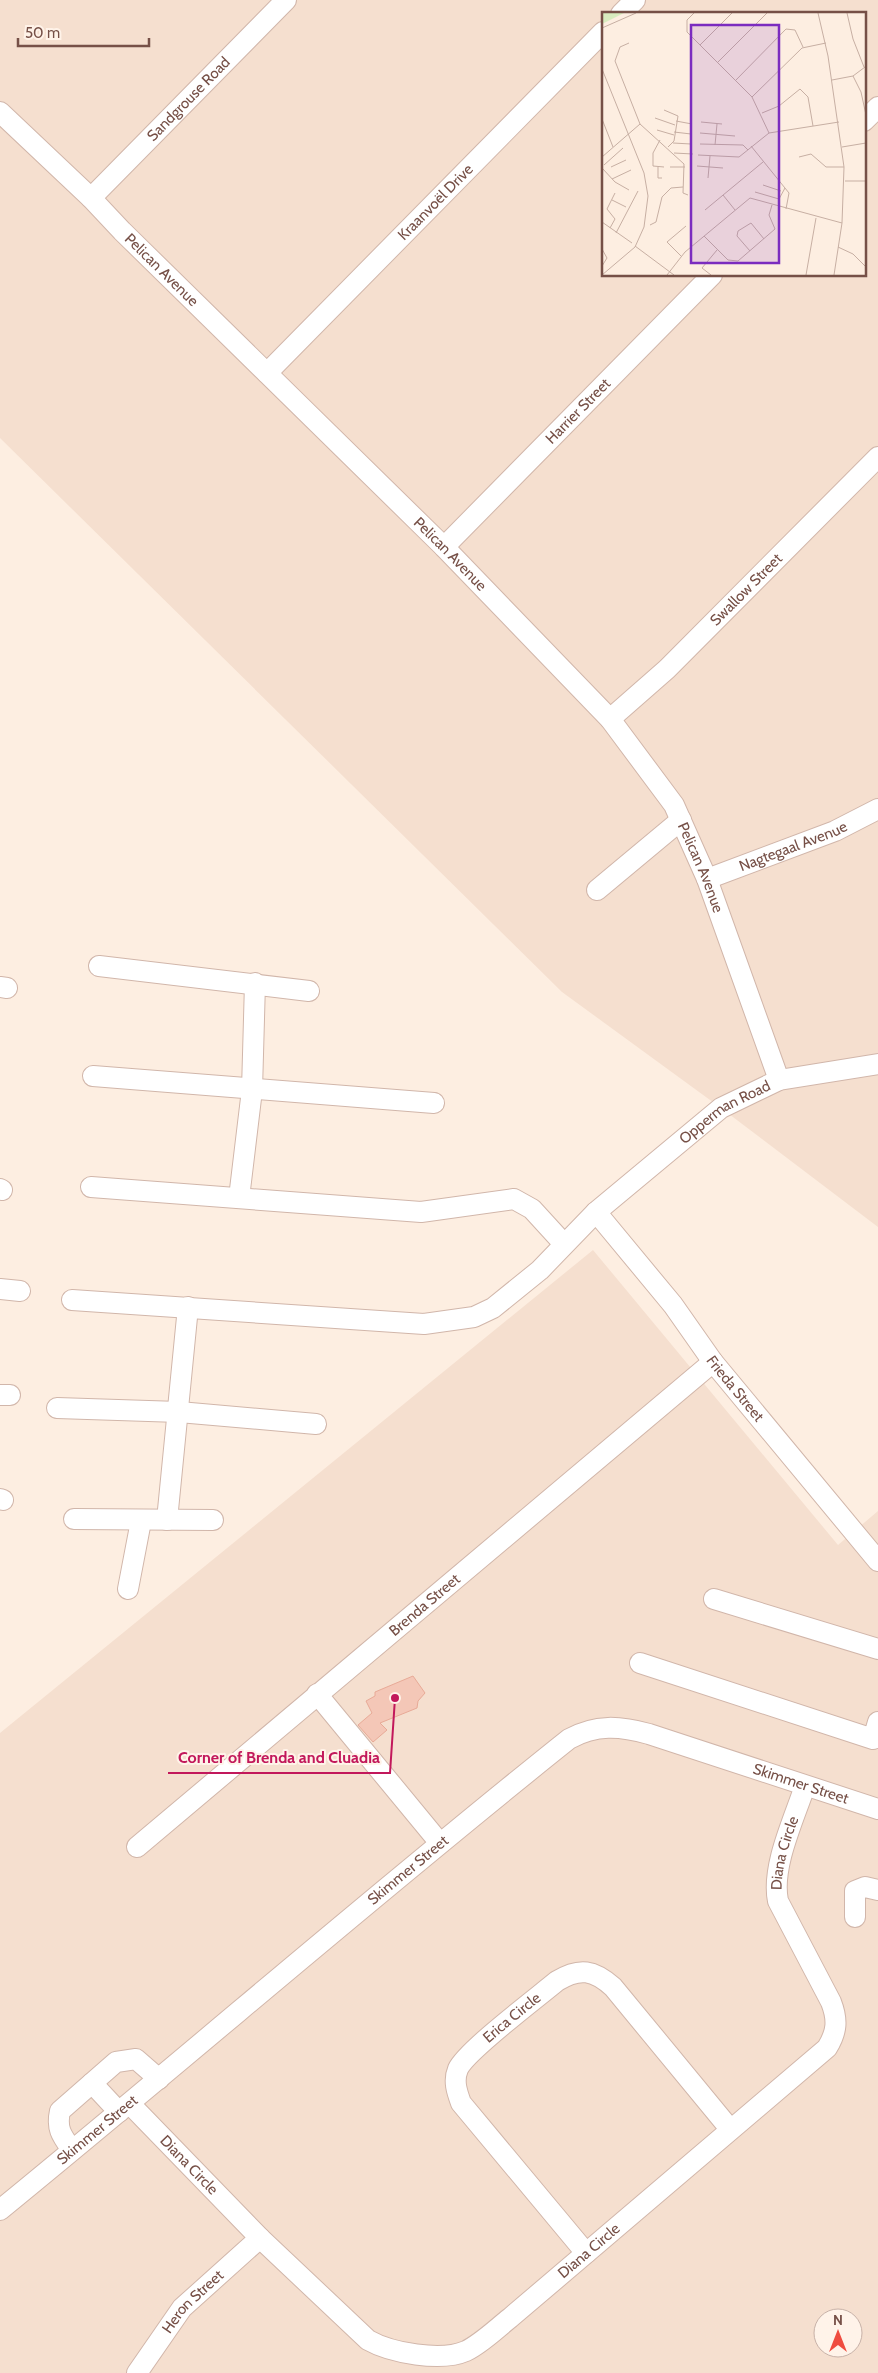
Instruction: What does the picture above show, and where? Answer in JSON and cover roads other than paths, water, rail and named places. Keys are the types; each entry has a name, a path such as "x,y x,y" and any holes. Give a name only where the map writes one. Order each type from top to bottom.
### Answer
{"street":[{"name":"Sandgrouse Road","path":"91,198 286,0"},
{"path":"623,12 635,0"},
{"name":"Kraanvoël Drive","path":"267,373 602,33"},
{"path":"866,119 878,107"},
{"name":"Pelican Avenue","path":"0,112 91,198 444,547 610,719 674,804 707,879 779,1080"},
{"name":"Harrier Street","path":"444,547 711,276"},
{"name":"Swallow Street","path":"610,719 667,669 878,457"},
{"name":"Nagtegaal Avenue","path":"707,879 835,831 878,810"},
{"path":"597,890 681,820"},
{"path":"99,966 255,983 308,991"},
{"path":"239,1198 252,1090 255,983"},
{"name":"Opperman Road","path":"72,1300 424,1324 482,1315 540,1270 596,1212 721,1108 779,1080 878,1064"},
{"path":"94,1076 434,1103"},
{"path":"91,1187 421,1212 514,1199 532,1210 564,1244"},
{"name":"Frieda Street","path":"596,1212 673,1305 713,1362 878,1561"},
{"path":"0,1289 20,1291"},
{"path":"167,1520 188,1307"},
{"name":"Brenda Street","path":"137,1847 713,1362"},
{"path":"57,1408 179,1412 316,1424"},
{"path":"74,1519 213,1520"},
{"path":"128,1588 141,1520"},
{"path":"714,1599 878,1649"},
{"path":"640,1663 873,1739 878,1722"},
{"path":"317,1694 439,1842"},
{"name":"Skimmer Street","path":"0,2210 125,2108 439,1842 569,1738 581,1732 603,1727 628,1729 649,1734 878,1809"},
{"name":"Diana Circle","path":"92,2083 125,2108 368,2340 382,2348 416,2354 449,2355 467,2350 510,2318 827,2048 834,2036 836,2014 832,2002 778,1901 777,1894 777,1873 805,1786"},
{"path":"855,1917 855,1891 865,1887 878,1890"},
{"name":"Erica Circle","path":"586,2253 461,2103 456,2074 467,2057 557,1981 573,1973 594,1974 600,1976 613,1987 730,2129"},
{"path":"72,2150 59,2132 60,2111 116,2062 136,2059 159,2079"},
{"name":"Heron Street","path":"137,2373 182,2308 260,2238"}],"place":[{"name":"Corner of Brenda and Cluadia","path":"395,1698"}]}
